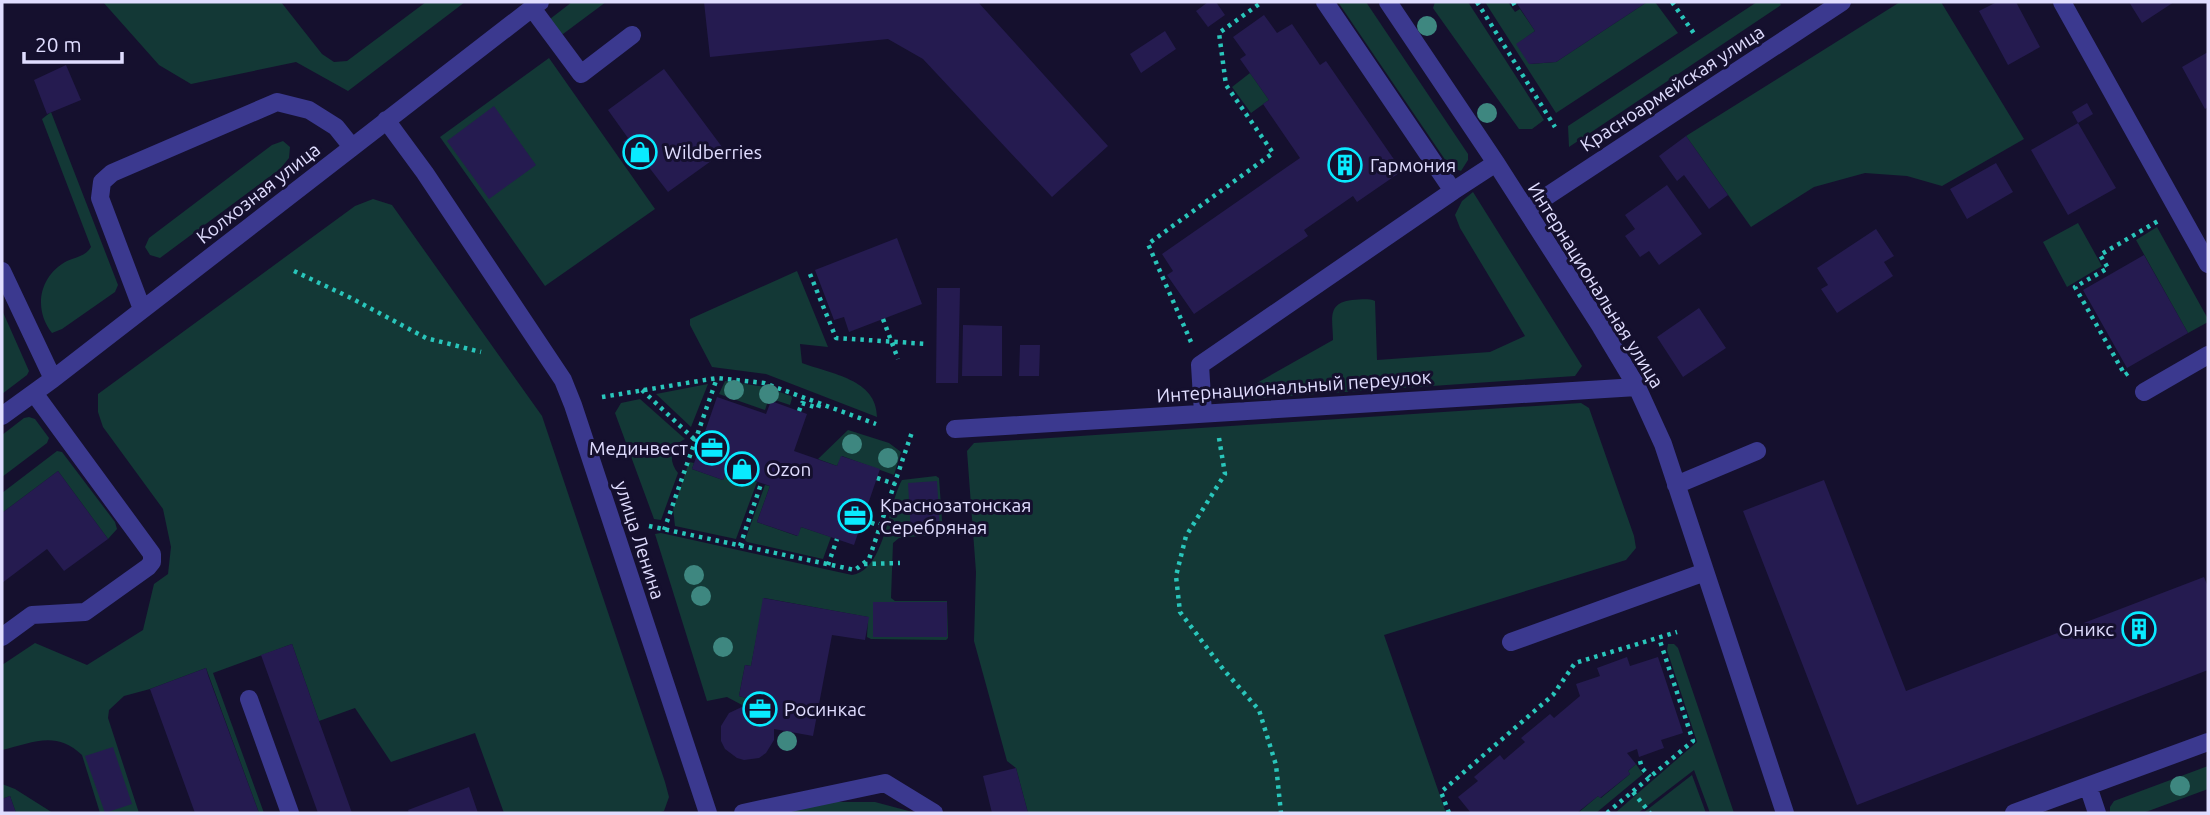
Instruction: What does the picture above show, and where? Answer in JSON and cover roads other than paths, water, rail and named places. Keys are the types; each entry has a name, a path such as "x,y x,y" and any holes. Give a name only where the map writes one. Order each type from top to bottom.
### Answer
{"street":[{"path":"1325,2 1453,191"},
{"name":"Интернациональная улица","path":"1388,2 1526,209 1637,387 1662,444 1785,813"},
{"name":"Красноармейская улица","path":"1526,209 1842,2"},
{"path":"2062,2 2208,264"},
{"path":"536,5 581,74 632,35"},
{"name":"Колхозная улица","path":"2,416 536,5"},
{"path":"142,309 100,198 102,182 112,173 277,102 309,110 336,127 352,147"},
{"name":"улица Ленина","path":"386,120 425,173 563,380 708,813"},
{"path":"1209,413 1200,365 1496,163"},
{"path":"2,271 52,379"},
{"path":"2144,391 2208,355"},
{"name":"Интернациональный переулок","path":"955,429 1637,387"},
{"path":"2,637 33,615 85,611 152,562 152,554 34,393"},
{"path":"1676,485 1757,451"},
{"path":"1511,642 1705,572"},
{"path":"249,699 290,813"},
{"path":"2014,813 2208,742"},
{"path":"743,813 885,783 934,813"},
{"path":"2088,786 2097,813"}],"place":[{"name":"Wildberries","path":"640,152"},
{"name":"Гармония","path":"1345,165"},
{"name":"Мединвест","path":"712,448"},
{"name":"Ozon","path":"742,469"},
{"name":"Краснозатонская Серебряная","path":"855,516"},
{"name":"Оникс","path":"2139,629"},
{"name":"Росинкас","path":"760,709"}]}
